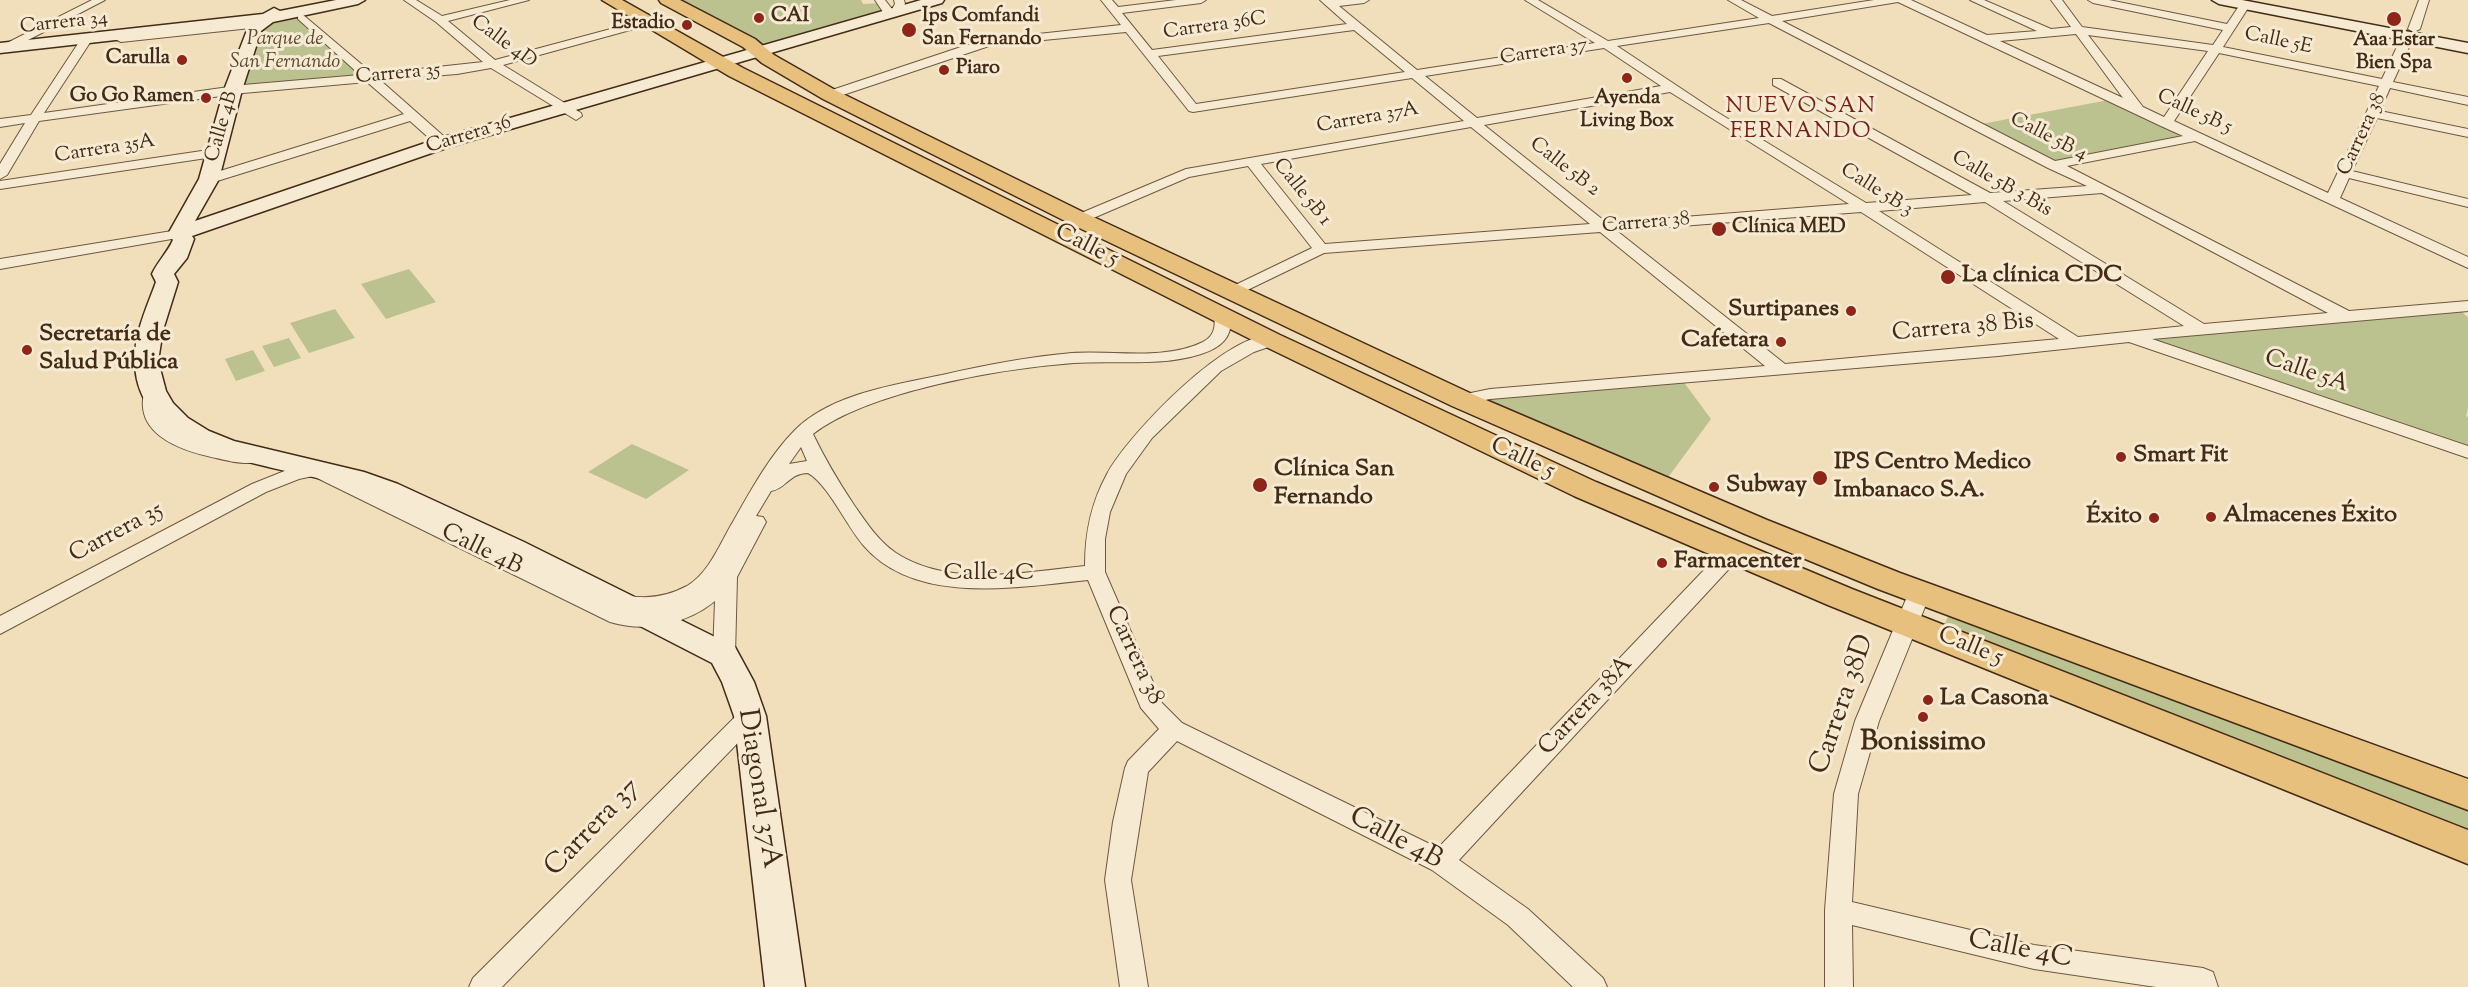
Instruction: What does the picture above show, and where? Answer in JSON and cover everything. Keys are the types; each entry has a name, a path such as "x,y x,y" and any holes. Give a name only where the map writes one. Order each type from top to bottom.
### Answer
{"main road":[{"name":"Calle 5","path":"610,0 717,62 1227,304 1462,400 1756,527 1913,607 2468,847"},
{"name":"Calle 5","path":"667,0 749,43 768,59 830,95 1079,219 1227,304 1271,340 1463,433 1733,552 1913,607 2468,795"}],"street":[{"path":"2,49 100,0"},
{"path":"260,22 295,0"},
{"name":"Calle 4D","path":"409,0 440,20 493,64 569,112"},
{"path":"440,20 524,0"},
{"name":"Carrera 36","path":"0,264 178,234 443,143 569,112 891,6 937,0"},
{"path":"1106,0 1149,54"},
{"path":"1115,11 1201,0"},
{"path":"1328,2 1364,0"},
{"name":"Calle 5B 3","path":"1530,0 1604,43 1708,112 1863,207 2076,343"},
{"name":"Calle 5B 4","path":"1733,0 2052,165 2104,189 2344,315"},
{"name":"Carrera 37","path":"1149,54 1192,108 1895,0"},
{"name":"Calle 5B 5","path":"1902,0 2468,263"},
{"path":"1975,0 2049,32"},
{"path":"2056,0 2139,111"},
{"path":"2093,0 2231,28"},
{"path":"2219,0 2466,42"},
{"path":"2262,0 2411,33"},
{"name":"Carrera 38","path":"2332,200 2411,33 2424,0"},
{"name":"Carrera 34","path":"2,49 302,18 364,1"},
{"name":"Carrera 34","path":"260,22 364,1"},
{"name":"Calle 5B 2","path":"1328,2 1473,122 1779,368"},
{"path":"2166,123 2246,5"},
{"path":"2288,13 2336,15"},
{"path":"302,18 443,143"},
{"name":"Calle 4B","path":"260,22 233,90 209,179 178,234 184,239 176,258 165,270 166,282 145,354 153,390 168,413 189,429 234,449 358,479 487,536 650,620 724,655"},
{"name":"Carrera 35","path":"0,123 233,90 457,70 493,64 648,22"},
{"name":"Carrera 36C","path":"1149,54 1356,26"},
{"path":"830,95 974,46 992,42 1128,28"},
{"name":"Calle 5E","path":"1986,39 2079,30 2217,49 2468,101"},
{"path":"0,175 85,41"},
{"name":"Calle 5B 3 Bis","path":"1777,82 1986,197 2201,328"},
{"name":"Carrera 37A","path":"1079,219 1186,173 1673,88"},
{"path":"2373,113 2468,133"},
{"path":"209,179 412,116"},
{"path":"2052,165 2197,137"},
{"name":"Carrera 35A","path":"0,185 215,153"},
{"name":"Calle 5B 1","path":"1251,161 1321,249"},
{"path":"2345,173 2468,203"},
{"name":"Carrera 38","path":"1227,304 1321,249 2104,189"},
{"path":"1167,356 1188,353 1215,341 1224,329 1227,304"},
{"name":"Carrera 38 Bis","path":"1462,400 1490,394 2076,343 2201,328 2344,315 2468,306"},
{"name":"Calle 5A","path":"2130,337 2468,452"},
{"name":"Carrera 38","path":"1134,987 1118,880 1126,822 1137,768 1174,729 1153,708 1095,572 1095,539 1100,512 1116,473 1145,434 1215,367 1248,348 1271,340"},
{"path":"720,577 766,482 803,432 826,416 850,404 935,382 1032,363 1074,358 1183,357 1194,362 1201,370 1202,378"},
{"name":"Calle 4C","path":"803,432 821,472 875,546 890,559 916,571 952,579 974,580 1095,572"},
{"name":"Calle 4B","path":"293,464 618,617 650,620 693,607 714,593 720,577"},
{"name":"Carrera 35","path":"0,626 260,488 287,477 293,464"},
{"name":"Diagonal 37A","path":"609,598 628,604 653,605 675,599 720,577 775,482 790,470 806,468 821,472"},
{"name":"Carrera 38A","path":"1442,862 1733,552"},
{"name":"Diagonal 37A","path":"720,577 724,655 738,682 750,716 784,987"},
{"name":"Carrera 38D","path":"1839,987 1839,910 1846,794 1867,722 1913,607"},
{"name":"Carrera 37","path":"483,987 750,716"},
{"name":"Calle 4B","path":"1174,729 1442,862 1518,917 1593,987"},
{"name":"Calle 4C","path":"1839,910 2034,957 2204,984"}],"green space":[{"path":"667,0 861,0 863,4 881,3 889,13 757,50"},
{"name":"Parque de San Fernando","path":"302,17 370,77 233,90 256,25"},
{"path":"2114,99 2197,137 2053,165 1976,125"},
{"path":"409,269 436,302 386,319 361,284"},
{"path":"2457,306 2468,318 2468,408 2466,416 2468,417 2468,452 2130,337"},
{"path":"335,309 355,338 309,353 290,323"},
{"path":"289,338 301,358 274,367 262,346"},
{"path":"253,350 265,371 236,381 225,359"},
{"path":"1680,377 1711,419 1661,487 1462,400"},
{"path":"632,444 689,470 646,499 588,472"},
{"path":"1950,612 2468,808 2468,830 1943,628"}],"place":[{"name":"CAI","path":"759,18"},
{"name":"Aaa Estar Bien Spa","path":"2394,19"},
{"name":"Estadio","path":"687,25"},
{"name":"Ips Comfandi San Fernando","path":"909,30"},
{"name":"Carulla","path":"182,60"},
{"name":"Piaro","path":"944,70"},
{"name":"Ayenda Living Box","path":"1627,78"},
{"name":"Go Go Ramen","path":"206,98"},
{"name":"Clínica MED","path":"1719,229"},
{"name":"La clínica CDC","path":"1948,277"},
{"name":"Surtipanes","path":"1851,311"},
{"name":"Cafetara","path":"1781,342"},
{"name":"Secretaría de Salud Pública","path":"27,350"},
{"name":"Smart Fit","path":"2121,457"},
{"name":"IPS Centro Medico Imbanaco S.A.","path":"1820,478"},
{"name":"Clínica San Fernando","path":"1260,485"},
{"name":"Subway","path":"1714,487"},
{"name":"Almacenes Éxito","path":"2211,517"},
{"name":"Éxito","path":"2154,518"},
{"name":"Farmacenter","path":"1662,563"},
{"name":"La Casona","path":"1928,700"},
{"name":"Bonissimo","path":"1923,717"}],"district":[{"name":"NUEVO SAN FERNANDO","path":"1801,120"}]}
